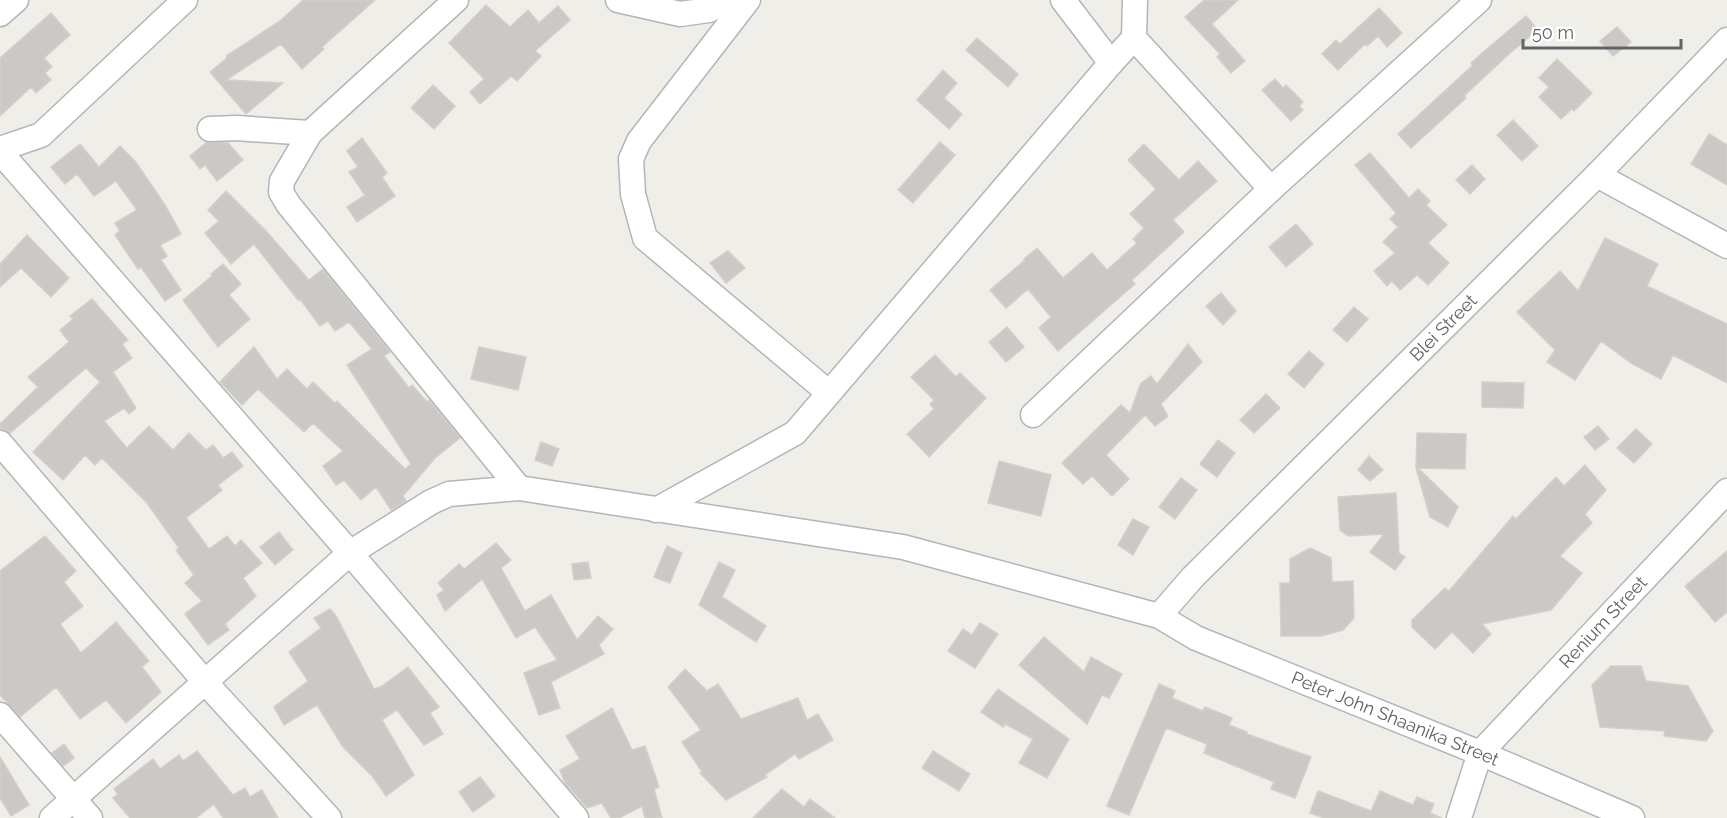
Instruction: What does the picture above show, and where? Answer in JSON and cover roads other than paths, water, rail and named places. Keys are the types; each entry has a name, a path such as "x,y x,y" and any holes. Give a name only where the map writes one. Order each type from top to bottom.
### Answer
{"street":[{"path":"0,14 16,0"},
{"path":"185,0 41,135 0,151 350,553 576,818"},
{"path":"456,0 310,133 282,181 281,192 288,204 519,488"},
{"path":"618,0 680,14 709,10 729,0"},
{"path":"748,0 639,141 631,159 633,194 645,238 829,393"},
{"path":"1063,0 1111,63"},
{"path":"656,510 795,433 1134,38 1135,0"},
{"path":"1033,415 1271,189 1479,0"},
{"path":"1134,38 1271,189"},
{"name":"Blei Street","path":"1159,616 1193,577 1597,175 1727,40"},
{"path":"210,129 236,128 310,133"},
{"path":"1597,175 1727,246"},
{"path":"0,443 205,682 329,818"},
{"name":"Peter John Shaanika Street","path":"52,818 350,553 430,502 449,494 519,488 903,548 1159,616 1196,638 1480,753 1632,818"},
{"name":"Renium Street","path":"1480,753 1727,491"},
{"path":"0,715 90,818"},
{"path":"1460,818 1480,753"}]}
